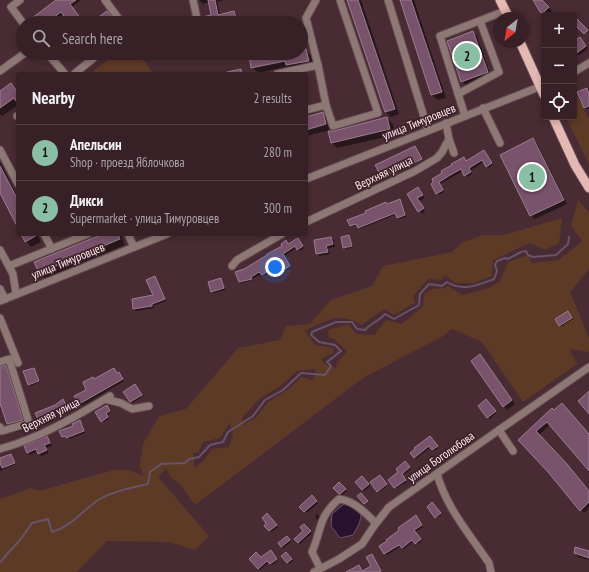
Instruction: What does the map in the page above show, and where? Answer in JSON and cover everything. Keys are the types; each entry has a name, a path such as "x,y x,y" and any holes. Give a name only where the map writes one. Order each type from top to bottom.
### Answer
{"main road":[{"path":"500,0 506,12"},
{"path":"523,48 541,84"},
{"path":"554,120 575,165 589,188"}],"street":[{"path":"17,16 11,8 20,0"},
{"path":"105,0 117,16"},
{"path":"193,0 196,16"},
{"path":"307,16 316,0"},
{"path":"308,38 318,66 326,105 333,126 378,113 340,0"},
{"path":"388,0 428,130"},
{"path":"465,116 440,36 480,21 493,18"},
{"path":"458,94 498,72 480,21"},
{"path":"0,71 16,59"},
{"path":"53,60 63,72"},
{"path":"76,72 91,60"},
{"path":"577,70 589,62"},
{"path":"287,72 318,66"},
{"name":"улица Тимуровцев","path":"308,178 541,85"},
{"path":"308,110 326,105"},
{"path":"483,108 500,143"},
{"path":"446,123 454,154"},
{"name":"Верхняя улица","path":"308,221 437,158 449,139"},
{"path":"0,150 16,180"},
{"path":"45,236 52,249"},
{"path":"9,266 83,236"},
{"path":"129,236 134,247"},
{"name":"улица Тимуровцев","path":"3,300 162,236"},
{"path":"232,266 237,260 279,236"},
{"path":"0,250 13,274 16,294"},
{"path":"0,289 3,300"},
{"path":"0,318 18,363"},
{"path":"0,362 9,359 29,423 2,431 0,427"},
{"name":"улица Боголюбова","path":"317,570 339,559 362,544 376,523 389,508 589,367"},
{"name":"Верхняя улица","path":"0,449 13,446 66,422 107,397 132,409 149,406"},
{"path":"499,430 513,451"},
{"path":"436,474 440,487 448,502 489,562 491,572"},
{"path":"317,570 312,552 323,516 330,507 339,500 344,500 356,505 376,523"}],"shaded area":[{"path":"108,60 143,60 152,72 93,72"},
{"path":"577,97 589,119 589,164 567,120 577,120"},
{"path":"578,200 589,212 589,269 570,292 589,338 589,352 569,349 577,364 523,402 482,342 452,329 443,336 363,378 195,505 180,484 171,478 166,468 158,477 209,536 195,550 169,542 107,541 77,572 0,572 0,499 30,488 39,491 114,470 129,470 143,476 140,465 143,444 159,416 186,409 238,348 280,340 286,326 310,324 331,300 372,286 383,266 452,252 461,243 483,235 504,235 562,218 559,243 545,250 530,243 493,260 492,276 474,283 455,283 445,275 441,280 428,279 413,296 415,303 394,315 384,309 361,325 353,321 339,318 326,321 305,331 315,345 334,348 333,353 321,359 326,365 336,368 337,363 347,351 333,338 329,338 328,330 349,324 356,334 374,335 386,320 402,324 423,306 424,294 433,289 445,288 448,286 462,295 489,288 500,281 508,262 528,255 532,263 559,260 582,241 571,226","holes":["316,369 313,380 301,377 290,388 268,402 256,417 243,425 242,418 259,399 279,387 297,371","230,422 233,435 229,447 212,449 205,459 195,468 193,453 198,453 203,442 220,438"]},
{"path":"344,504 359,507 361,518 353,535 340,538 331,526 332,514"}],"building":[{"path":"56,0 76,0 70,4 79,16 64,16 61,12 56,16 35,16"},
{"path":"208,0 215,0 218,15 234,11 236,16 206,16 211,15"},
{"path":"347,0 358,0 395,109 385,112"},
{"path":"400,0 411,0 442,92 431,95"},
{"path":"533,0 542,0 549,7 544,12 540,12"},
{"path":"107,11 111,16 100,16"},
{"path":"577,19 588,30 584,34 577,27"},
{"path":"473,31 488,72 461,82 447,41"},
{"path":"580,37 586,46 577,53 577,48 577,39"},
{"path":"308,57 309,61 286,65 285,61 251,68 250,60 308,60"},
{"path":"241,69 242,72 227,72"},
{"path":"11,83 16,90 16,101 14,98 0,108 0,91"},
{"path":"587,88 589,94 589,106 584,108 577,92"},
{"path":"323,112 326,124 308,129 308,116"},
{"path":"387,117 390,129 331,143 328,131 334,131"},
{"path":"533,138 564,200 530,216 500,155"},
{"path":"415,146 422,159 394,172 391,168 388,169 390,174 382,178 375,165"},
{"path":"484,150 492,163 486,167 482,160 469,168 471,172 464,176 461,169 439,182 443,190 436,194 431,184 433,182 432,179 442,173 441,171 452,165 451,164 464,157 466,161"},
{"path":"0,166 16,196 16,224 0,193"},
{"path":"418,187 423,195 417,198 424,208 418,212 407,194"},
{"path":"400,199 405,215 397,218 395,213 358,228 356,224 350,226 347,220 366,213 365,211 386,202 387,204"},
{"path":"349,235 352,246 343,248 341,237"},
{"path":"22,236 36,236 25,242"},
{"path":"98,236 119,236 120,239 39,273 34,262"},
{"path":"331,237 333,244 326,246 328,252 316,254 314,240"},
{"path":"298,238 303,246 297,250 295,246 283,254 290,266 285,269 282,264 275,268 274,267 262,275 259,272 251,277 252,279 239,282 235,272 244,269 282,246 281,244 286,240 288,244"},
{"path":"155,276 165,299 152,304 152,306 133,309 132,299 153,295 146,280"},
{"path":"221,278 224,288 211,292 208,282"},
{"path":"568,311 572,318 559,326 555,319"},
{"path":"480,354 512,400 503,407 471,361"},
{"path":"6,365 23,420 7,424 0,403 0,367"},
{"path":"34,368 39,381 28,385 23,371"},
{"path":"114,368 117,373 119,372 123,379 79,404 74,396 86,390 83,382 93,377 94,379"},
{"path":"135,384 142,395 130,402 123,392"},
{"path":"589,391 589,414 578,401"},
{"path":"63,399 68,409 62,412 60,409 50,414 52,419 40,424 35,413 55,405"},
{"path":"486,399 496,411 487,418 478,406"},
{"path":"562,403 589,434 589,471 547,422 536,431 567,464 589,491 589,502 580,511 548,472 518,440 552,408 554,410"},
{"path":"107,405 110,411 106,413 108,417 101,422 95,412"},
{"path":"80,420 84,431 66,438 65,436 62,437 59,431 73,426 72,424"},
{"path":"47,436 50,443 44,445 47,450 38,454 36,449 27,453 24,446"},
{"path":"430,436 438,446 432,450 429,446 414,458 410,453 415,449 414,448"},
{"path":"11,454 15,463 2,468 0,458"},
{"path":"405,461 410,467 402,474 406,480 394,488 388,480 398,472 396,469"},
{"path":"380,475 387,484 377,492 370,482"},
{"path":"362,476 369,484 362,490 355,482"},
{"path":"339,482 346,489 340,494 333,488"},
{"path":"361,493 368,501 364,504 357,496"},
{"path":"312,495 317,501 304,512 299,507"},
{"path":"432,502 441,513 435,518 427,507"},
{"path":"267,513 277,525 269,531 264,526 266,523 262,518"},
{"path":"416,515 422,525 414,530 421,539 415,544 412,540 402,548 399,545 384,554 379,546 399,530 398,528"},
{"path":"304,524 311,531 298,543 294,539 303,531 300,527"},
{"path":"287,536 290,540 281,547 278,543"},
{"path":"575,547 589,551 589,558 574,553"},
{"path":"271,550 277,559 270,564 267,561 258,569 249,559 256,552 261,557"},
{"path":"286,552 292,559 287,563 281,556"},
{"path":"372,554 381,571 346,572 359,565 362,571 371,566 366,557"}],"waterway":[{"path":"0,562 20,540 32,523 48,519 52,532 66,526 105,496 148,484 150,472 161,464 185,463 189,459 199,457 210,445 223,442 228,432 253,416 265,400 283,390 301,373 325,375 331,366 327,362 341,351 335,345 319,342 311,335 312,332 336,322 352,322 357,329 365,330 385,314 394,319 419,305 420,294 429,284 442,286 447,282 459,287 465,287 494,279 497,271 495,265 497,261 505,258 508,259 526,251 528,255 533,257 556,255 568,244 569,237"}],"place":[{"name":"Дикси","path":"467,56"},
{"name":"Апельсин","path":"532,177"}]}
